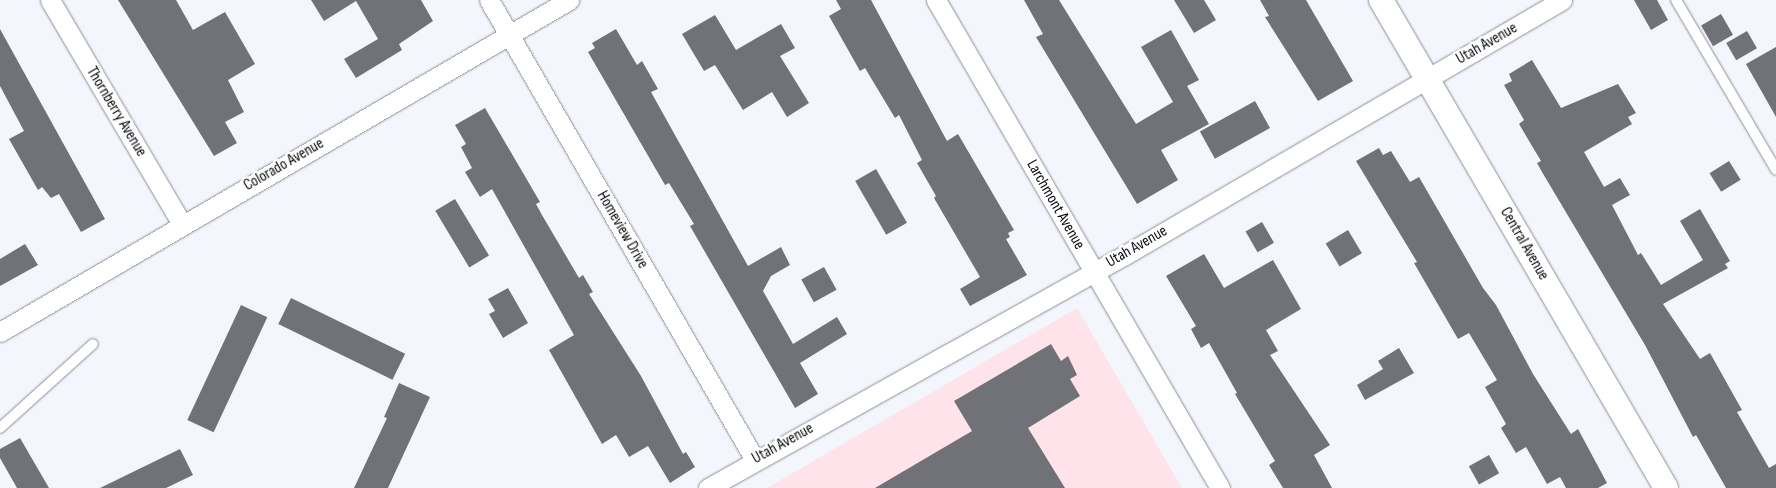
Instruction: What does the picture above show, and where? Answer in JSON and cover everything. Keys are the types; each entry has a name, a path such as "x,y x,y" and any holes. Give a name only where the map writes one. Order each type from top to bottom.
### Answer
{"street":[{"name":"Thornberry Avenue","path":"50,0 182,224"},
{"name":"Homeview Drive","path":"489,0 755,460"},
{"name":"Colorado Avenue","path":"0,332 182,224 570,0"},
{"name":"Larchmont Avenue","path":"936,0 1220,488"},
{"name":"Central Avenue","path":"1380,0 1666,488"},
{"name":"Utah Avenue","path":"708,488 1094,272 1562,0"}],"lane":[{"path":"1676,0 1776,170"},
{"path":"0,428 93,344"}],"shaded area":[{"path":"1077,308 1182,488 767,488"}],"building":[{"path":"118,0 176,0 193,30 225,12 255,64 228,80 244,112 225,122 237,143 214,156"},
{"path":"311,0 421,0 433,21 399,44 402,50 356,78 344,59 378,39 356,1 324,21"},
{"path":"836,0 871,0 947,141 958,134 1014,230 1008,233 1010,237 1006,239 1027,275 970,306 960,289 980,277 934,198 936,196 917,163 922,160 899,115 895,118 865,68 860,71 829,16 841,9"},
{"path":"1024,0 1059,0 1136,124 1173,102 1141,47 1171,30 1199,80 1187,86 1209,124 1161,150 1178,180 1137,204 1036,37 1043,34"},
{"path":"1174,0 1204,0 1216,20 1194,33"},
{"path":"1260,0 1306,0 1353,81 1318,101 1265,17 1269,16"},
{"path":"1634,0 1657,0 1668,20 1651,30"},
{"path":"1721,14 1733,35 1713,46 1701,26"},
{"path":"715,15 736,50 781,24 795,48 780,56 809,103 787,117 772,92 743,110 715,65 704,71 682,34"},
{"path":"0,29 105,219 81,232 59,194 51,198 42,187 38,190 9,139 24,131 0,86"},
{"path":"616,29 637,65 642,61 658,89 651,92 748,266 781,247 790,265 771,276 763,291 793,344 837,317 847,334 800,363 818,394 795,408 690,226 694,224 669,183 665,185 588,52 595,48 592,43"},
{"path":"1747,31 1757,48 1736,60 1726,43"},
{"path":"1776,47 1776,117 1746,64"},
{"path":"1532,60 1561,108 1618,84 1636,113 1628,117 1632,124 1584,152 1604,187 1620,178 1630,195 1612,205 1638,255 1641,253 1661,285 1703,260 1680,221 1700,209 1730,261 1725,264 1728,268 1663,304 1700,359 1710,353 1742,410 1737,412 1769,468 1776,464 1776,488 1726,488 1696,435 1693,437 1645,345 1542,172 1537,163 1541,161 1519,124 1524,120 1504,85 1512,81 1509,74"},
{"path":"1255,101 1270,128 1215,159 1200,132"},
{"path":"485,108 540,202 536,204 542,215 579,278 583,275 593,292 589,294 641,376 683,454 686,452 695,467 670,483 648,446 629,457 616,435 602,444 549,350 574,335 492,189 480,197 465,172 472,168 461,147 466,144 455,125"},
{"path":"1379,148 1383,155 1391,151 1410,182 1419,177 1483,288 1496,305 1533,374 1571,434 1578,429 1607,483 1598,488 1566,488 1560,477 1547,484 1526,447 1516,453 1501,428 1506,424 1485,387 1497,380 1469,333 1458,339 1414,263 1417,262 1356,161"},
{"path":"1729,161 1741,180 1721,192 1709,173"},
{"path":"876,169 907,223 886,235 855,181"},
{"path":"455,199 489,256 469,267 435,211"},
{"path":"1262,222 1274,243 1258,252 1246,232"},
{"path":"1348,230 1362,253 1340,267 1326,243"},
{"path":"25,244 38,265 0,286 0,259"},
{"path":"1204,254 1224,288 1273,260 1301,309 1266,330 1278,351 1270,355 1330,445 1314,455 1332,488 1283,488 1269,465 1275,461 1235,394 1237,393 1209,343 1201,348 1191,329 1196,326 1166,276"},
{"path":"824,267 837,290 814,302 801,280"},
{"path":"508,288 528,323 503,338 489,314 495,311 488,299"},
{"path":"291,298 405,354 392,380 278,324"},
{"path":"241,305 267,317 214,432 187,420"},
{"path":"1051,344 1061,361 1068,356 1077,375 1070,379 1080,396 1028,428 1065,488 875,488 972,431 954,401"},
{"path":"1399,348 1414,373 1365,400 1357,385 1383,369 1378,361"},
{"path":"399,383 430,397 388,488 354,488 387,418 384,417"},
{"path":"20,438 49,488 17,488 0,458 0,449"},
{"path":"180,449 193,475 166,488 100,488"},
{"path":"1489,455 1499,473 1479,485 1469,466"}]}
